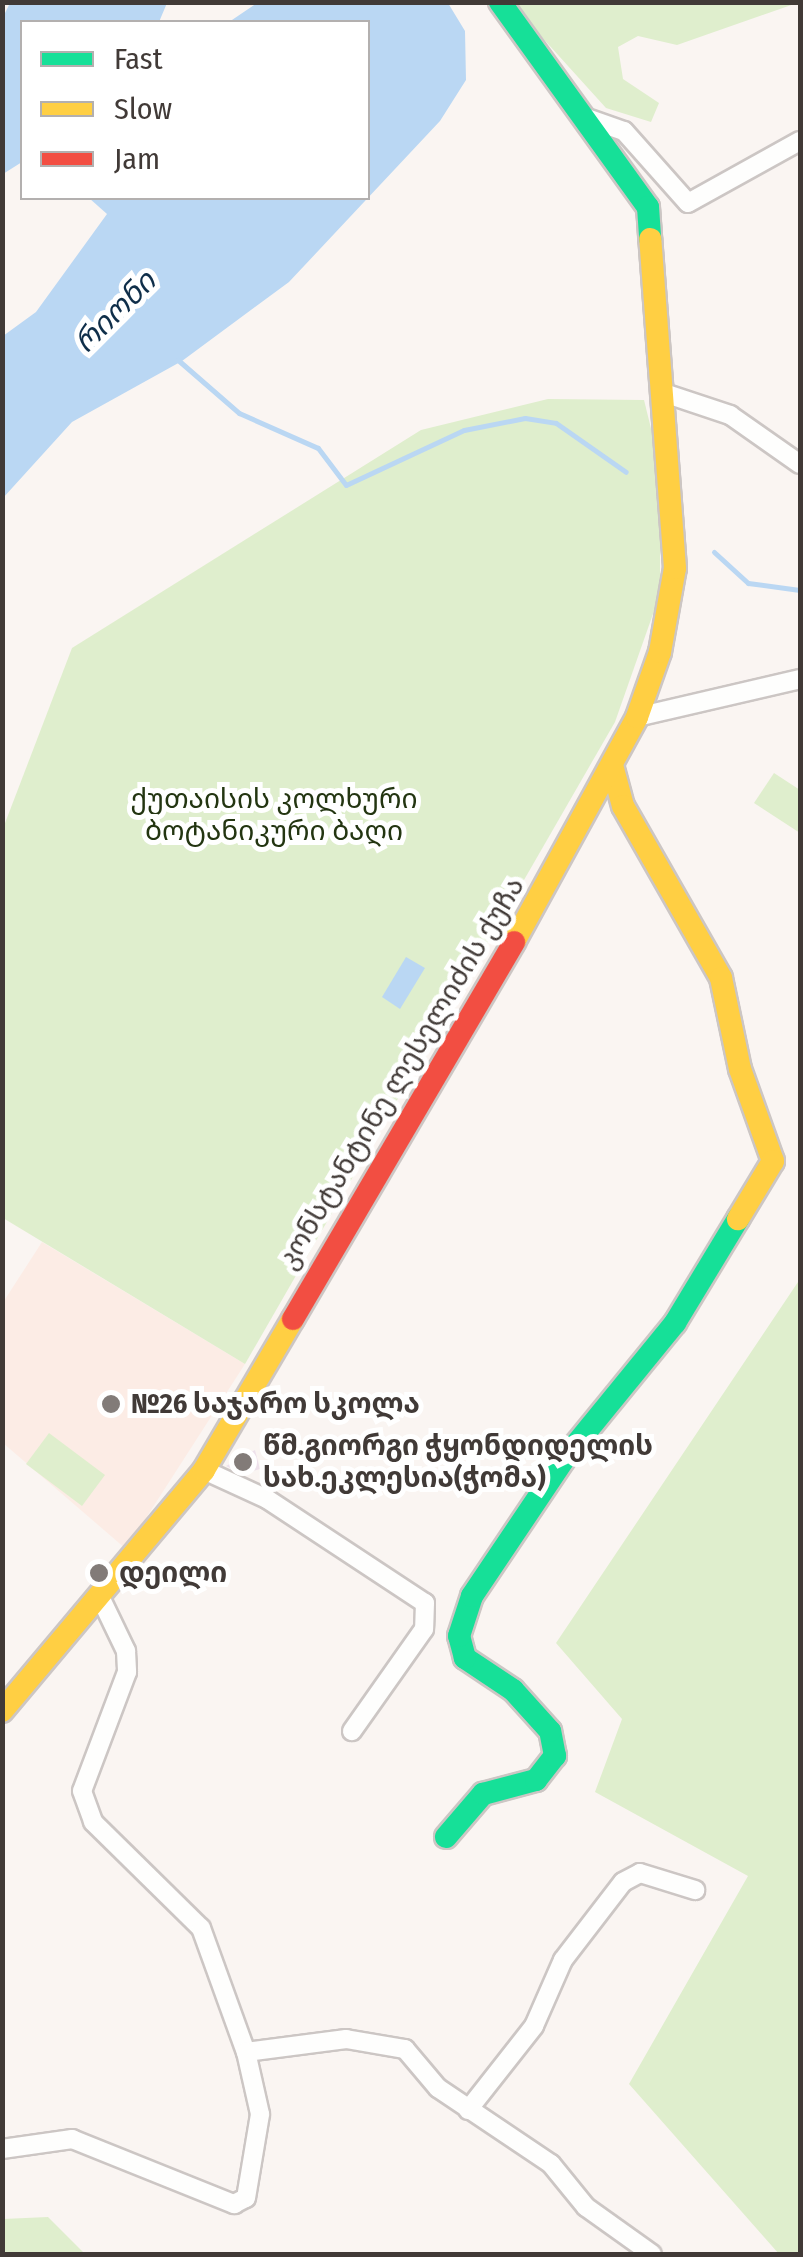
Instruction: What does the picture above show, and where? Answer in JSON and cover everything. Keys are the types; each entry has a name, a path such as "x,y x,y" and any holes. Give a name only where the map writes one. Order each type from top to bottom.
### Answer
{"main road":[{"name":"კონსტანტინე ლესელიძის ქუჩა","path":"2,1711 101,1600 204,1470 612,766 637,716 675,568 648,207 500,2"},
{"path":"446,1837 482,1794 536,1780 555,1756 550,1731 512,1690 465,1658 459,1636 472,1596 564,1459 675,1323 773,1161 740,1069 720,978 623,806 612,766"}],"street":[{"path":"584,117 624,131 688,202 800,141"},
{"path":"664,392 730,414 800,464"},
{"path":"637,716 800,679"},
{"path":"204,1470 267,1499 425,1603 424,1629 352,1731"},
{"path":"2,2149 72,2139 234,2204 246,2198 260,2114 246,2052 201,1928 93,1822 82,1791 127,1672 126,1651 101,1600"},
{"path":"468,2110 534,2026 563,1960 623,1882 640,1873 695,1890"},
{"path":"246,2052 371,2039 405,2049 468,2110 551,2164 586,2207 652,2254"}],"shaded area":[{"name":"№26 საჯარო სკოლა","path":"42,1242 245,1364 126,1549 3,1443 2,1304"}],"green space":[{"path":"800,2 677,45 638,36 618,47 623,79 659,103 651,122 606,108 511,3"},
{"name":"ქუთაისის კოლხური ბოტანიკური ბაღი","path":"548,399 644,400 660,465 660,594 615,722 245,1364 3,1218 2,831 72,648 421,430"},
{"path":"774,773 800,790 800,833 754,803"},
{"path":"800,1279 800,2254 779,2254 629,2084 748,1876 595,1792 622,1719 556,1643"},
{"path":"49,1433 105,1475 82,1506 26,1464"},
{"path":"48,2217 85,2254 3,2254 3,2219"}],"water":[{"path":"10,3 167,3 160,20 20,20 20,163 3,174 2,19"},
{"path":"257,3 448,3 465,31 466,80 440,121 370,196 370,20 232,20"},
{"name":"რიონი","path":"91,200 366,200 289,282 182,361 72,422 3,498 3,336 36,312 107,214"},
{"path":"406,957 425,968 400,1009 382,997"}],"building":[{"name":"წმ.გიორგი ჭყონდიდელის სახ.ეკლესია(ჭომა)","path":"255,1450 260,1469 242,1474 226,1466"}],"waterway":[{"path":"178,360 239,413 318,448 346,485 464,430 525,418 556,423 626,472"},
{"path":"714,552 748,583 800,590"}],"traffic: fast":[{"path":"500,2 648,207 650,239"},
{"path":"446,1837 483,1794 536,1780 555,1756 550,1731 513,1690 465,1658 459,1636 472,1596 564,1459 675,1323 738,1219"}],"traffic: slow":[{"path":"514,942 637,717 660,652 675,568 650,239"},
{"path":"612,765 623,806 721,978 740,1069 773,1161 738,1219"},
{"path":"2,1711 204,1470 293,1319"}],"traffic: jam":[{"path":"293,1319 514,942"}],"place":[{"name":"№26 საჯარო სკოლა","path":"111,1404"},
{"name":"წმ.გიორგი ჭყონდიდელის სახ.ეკლესია(ჭომა)","path":"243,1462"},
{"name":"დეილი","path":"99,1573"}]}
